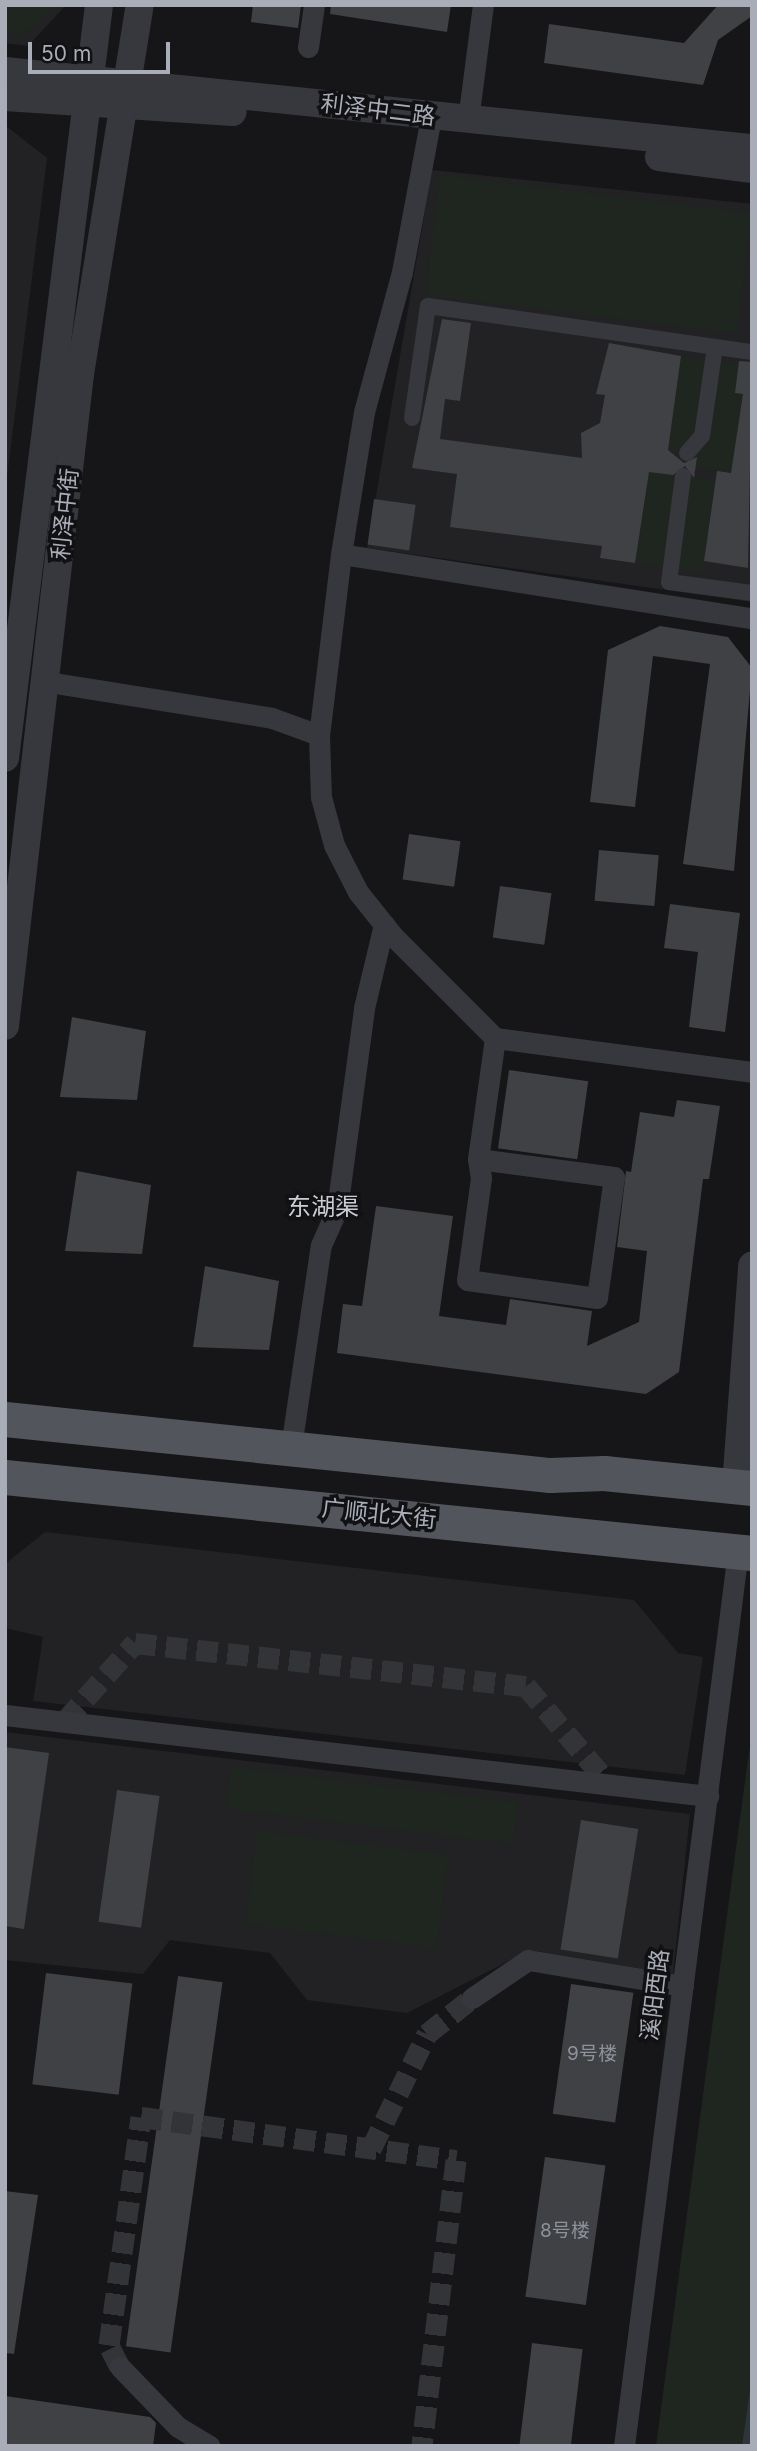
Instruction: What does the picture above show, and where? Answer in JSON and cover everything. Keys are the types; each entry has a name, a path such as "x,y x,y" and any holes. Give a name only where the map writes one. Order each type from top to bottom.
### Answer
{"main road":[{"path":"5,1419 550,1475 604,1473 744,1487"},
{"name":"广顺北大街","path":"5,1477 745,1552"}],"street":[{"name":"利泽中街","path":"5,758 99,5"},
{"name":"利泽中街","path":"5,1026 39,767 42,681 80,374 140,5"},
{"path":"307,47 314,5"},
{"path":"468,120 483,5"},
{"name":"利泽中二路","path":"5,71 88,91"},
{"name":"利泽中二路","path":"5,97 88,91 126,94 431,125 752,169"},
{"name":"利泽中二路","path":"431,125 468,120 752,148"},
{"path":"431,125 364,412 341,554 319,735 321,797 334,845 384,924 495,1038 752,1072"},
{"path":"412,418 428,306 752,352"},
{"path":"687,453 702,436 715,347"},
{"path":"683,476 669,582 752,593"},
{"path":"341,554 752,618"},
{"path":"42,681 272,718 319,735"},
{"path":"5,763 39,767"},
{"path":"291,1447 321,1245 337,1209 364,1008 384,924"},
{"path":"478,1159 614,1177 597,1298 467,1280 481,1178 478,1159 495,1038"},
{"path":"744,1487 752,1266"},
{"name":"溪阳西路","path":"624,2446 708,1796 745,1552"},
{"path":"5,1715 708,1796"},
{"path":"472,1998 528,1960 683,1986"},
{"path":"120,2367 178,2427 210,2446"}],"shaded area":[{"path":"5,5 66,5 28,46 5,43"},
{"path":"5,5 57,5 23,35 5,33"},
{"path":"5,125 47,158 5,493"},
{"path":"432,170 752,204 752,602 367,548"},
{"path":"440,175 752,213 737,333 425,295"},
{"path":"681,356 739,364 735,392 743,394 731,473 696,468 697,455 668,450"},
{"path":"650,458 667,474 715,481 702,573 635,563"},
{"path":"45,1532 634,1600 678,1653 703,1657 685,1775 33,1701 43,1637 5,1628 5,1564"},
{"path":"5,1732 690,1814 673,1974 530,1950 407,2013 307,2000 270,1953 170,1940 143,1974 5,1960"},
{"path":"752,1745 752,2446 656,2446 749,1751"},
{"path":"231,1767 518,1802 513,1844 226,1809"},
{"path":"257,1831 449,1855 437,1948 246,1924"},
{"path":"752,2377 752,2446 742,2446"}],"building":[{"path":"253,5 301,5 298,28 251,22"},
{"path":"331,5 451,5 447,32 330,14"},
{"path":"718,5 752,5 752,16 718,40 703,85 544,63 549,24 684,43"},
{"path":"442,319 471,323 460,401 445,399 440,439 582,458 581,433 600,423 605,395 596,394 609,343 681,356 668,450 684,463 697,457 694,478 685,466 673,475 649,472 635,563 600,558 602,546 450,527 457,474 412,468"},
{"path":"739,361 752,362 748,568 704,561 717,471 731,473 743,394 735,393"},
{"path":"374,499 416,505 409,550 368,545"},
{"path":"660,626 728,637 752,668 734,871 683,864 710,664 653,656 635,807 590,802 608,650"},
{"path":"409,834 460,841 454,887 403,880"},
{"path":"599,850 659,855 654,906 595,901"},
{"path":"500,886 551,893 544,945 493,937"},
{"path":"670,904 740,913 725,1032 689,1027 698,952 664,948"},
{"path":"72,1017 146,1031 137,1100 60,1097"},
{"path":"509,1070 588,1081 577,1159 498,1148"},
{"path":"677,1100 720,1106 709,1179 703,1179 679,1372 646,1394 337,1353 343,1304 362,1306 376,1206 453,1216 439,1316 506,1325 510,1299 592,1311 587,1346 639,1322 647,1251 617,1247 626,1171 631,1172 640,1112 674,1117"},
{"path":"77,1171 151,1185 142,1254 65,1251"},
{"path":"205,1266 279,1281 269,1350 193,1347"},
{"path":"5,1747 49,1753 24,1929 5,1926"},
{"path":"117,1790 160,1796 141,1928 98,1922"},
{"path":"581,1820 638,1829 618,1958 561,1949"},
{"path":"46,1973 132,1984 119,2095 32,2084"},
{"path":"178,1976 223,1982 171,2353 126,2346"},
{"path":"571,1984 633,1993 615,2122 553,2114"},
{"path":"545,2157 605,2165 586,2305 525,2297"},
{"path":"5,2191 38,2195 14,2354 5,2353"},
{"path":"532,2343 583,2349 571,2446 519,2446"},
{"path":"5,2396 150,2417 156,2423 153,2446 5,2446"}],"tunnel":[{"path":"65,1721 135,1643 526,1686 610,1785"},
{"path":"371,2149 427,2034 472,1998"},
{"path":"120,2367 109,2345 141,2117 456,2160 422,2446"}],"district":[{"name":"东湖渠","path":"323,1207"}]}
